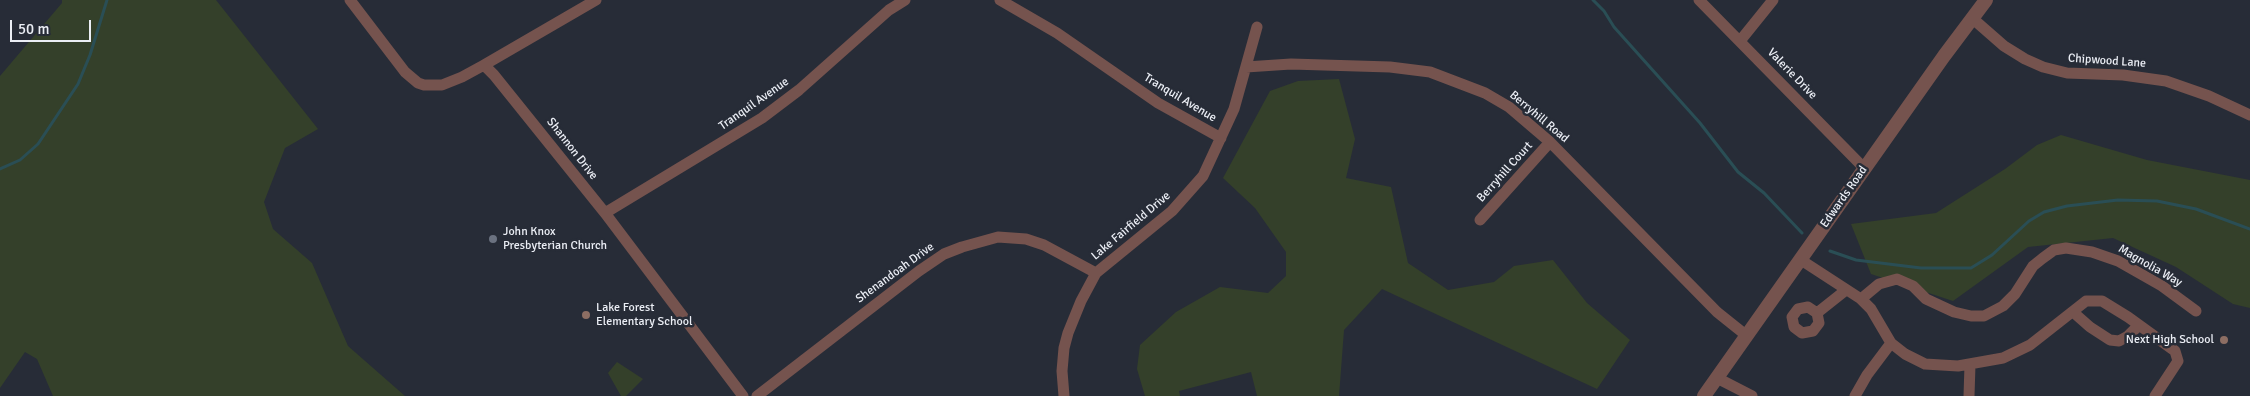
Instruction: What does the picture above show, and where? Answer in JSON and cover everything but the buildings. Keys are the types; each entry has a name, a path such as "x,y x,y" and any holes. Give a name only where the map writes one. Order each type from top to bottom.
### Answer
{"street":[{"path":"350,0 405,72 418,83 431,86 442,85 462,77 596,0"},
{"name":"Tranquil Avenue","path":"605,213 762,118 799,90 889,10 904,0"},
{"name":"Tranquil Avenue","path":"1000,0 1026,13 1057,33 1158,103 1221,138"},
{"name":"Valerie Drive","path":"1699,0 1864,168"},
{"path":"1740,41 1773,0"},
{"name":"Edwards Road","path":"1704,396 1864,168 1986,0"},
{"name":"Chipwood Lane","path":"1972,18 2004,46 2043,67 2067,73 2123,75 2166,81 2209,96 2250,115"},
{"name":"Lake Fairfield Drive","path":"1064,396 1062,371 1068,333 1081,300 1096,273 1157,224 1186,196 1206,170 1234,109 1257,27"},
{"name":"Berryhill Road","path":"1246,67 1340,64 1390,67 1430,72 1463,82 1485,92 1509,107 1550,142 1717,312 1747,336"},
{"name":"Shannon Drive","path":"484,65 531,120 605,213 743,396"},
{"name":"Berryhill Court","path":"1480,220 1550,142"},
{"name":"Shenandoah Drive","path":"757,396 919,271 944,254 962,247 998,237 1026,239 1044,245 1096,273"},
{"name":"Magnolia Way","path":"1861,299 1879,284 1896,280 1913,286 1926,298 1954,312 1971,316 1984,316 2003,306 2016,294 2033,266 2054,250 2066,248 2092,252 2118,261 2162,286 2196,311"},
{"path":"1801,260 1861,299 1871,309 1891,344 1905,354 1925,364 1944,366 1970,365 2003,358 2030,345 2086,301 2102,301 2175,350 2178,361 2155,396"},
{"path":"1817,313 1846,290"},
{"path":"2073,312 2090,327 2110,340 2119,341 2128,336 2139,325"},
{"path":"1855,396 1891,344"},
{"path":"1969,396 1970,365"},
{"path":"1717,378 1752,396"}],"green space":[{"path":"62,0 216,0 318,129 285,148 264,202 273,229 312,263 348,346 405,396 53,396 37,359 25,352 0,388 0,76 62,3"},
{"path":"1339,79 1355,139 1346,178 1391,187 1408,263 1448,290 1494,282 1514,266 1553,260 1587,303 1630,340 1597,389 1382,289 1344,330 1339,396 1257,396 1251,372 1179,391 1180,396 1145,396 1137,369 1140,345 1176,312 1220,287 1268,293 1286,276 1286,252 1255,208 1223,178 1270,91 1298,81"},
{"path":"2061,135 2147,160 2250,180 2250,308 2233,304 2176,267 2113,238 2028,247 1953,301 1871,274 1851,224 1936,213 2005,169 2037,145"},
{"path":"617,362 643,379 626,396 621,396 608,373"}],"waterway":[{"path":"0,169 20,160 38,144 78,84 90,55 107,0"},
{"path":"1593,0 1604,11 1614,27 1700,123 1738,172 1764,193 1802,233"},
{"path":"1830,251 1856,260 1921,268 1971,268 1992,255 2029,221 2044,212 2067,206 2118,200 2157,201 2196,209 2250,229"}],"place":[{"name":"John Knox Presbyterian Church","path":"493,239"},
{"name":"Lake Forest Elementary School","path":"586,315"},
{"name":"Next High School","path":"2224,340"}]}
